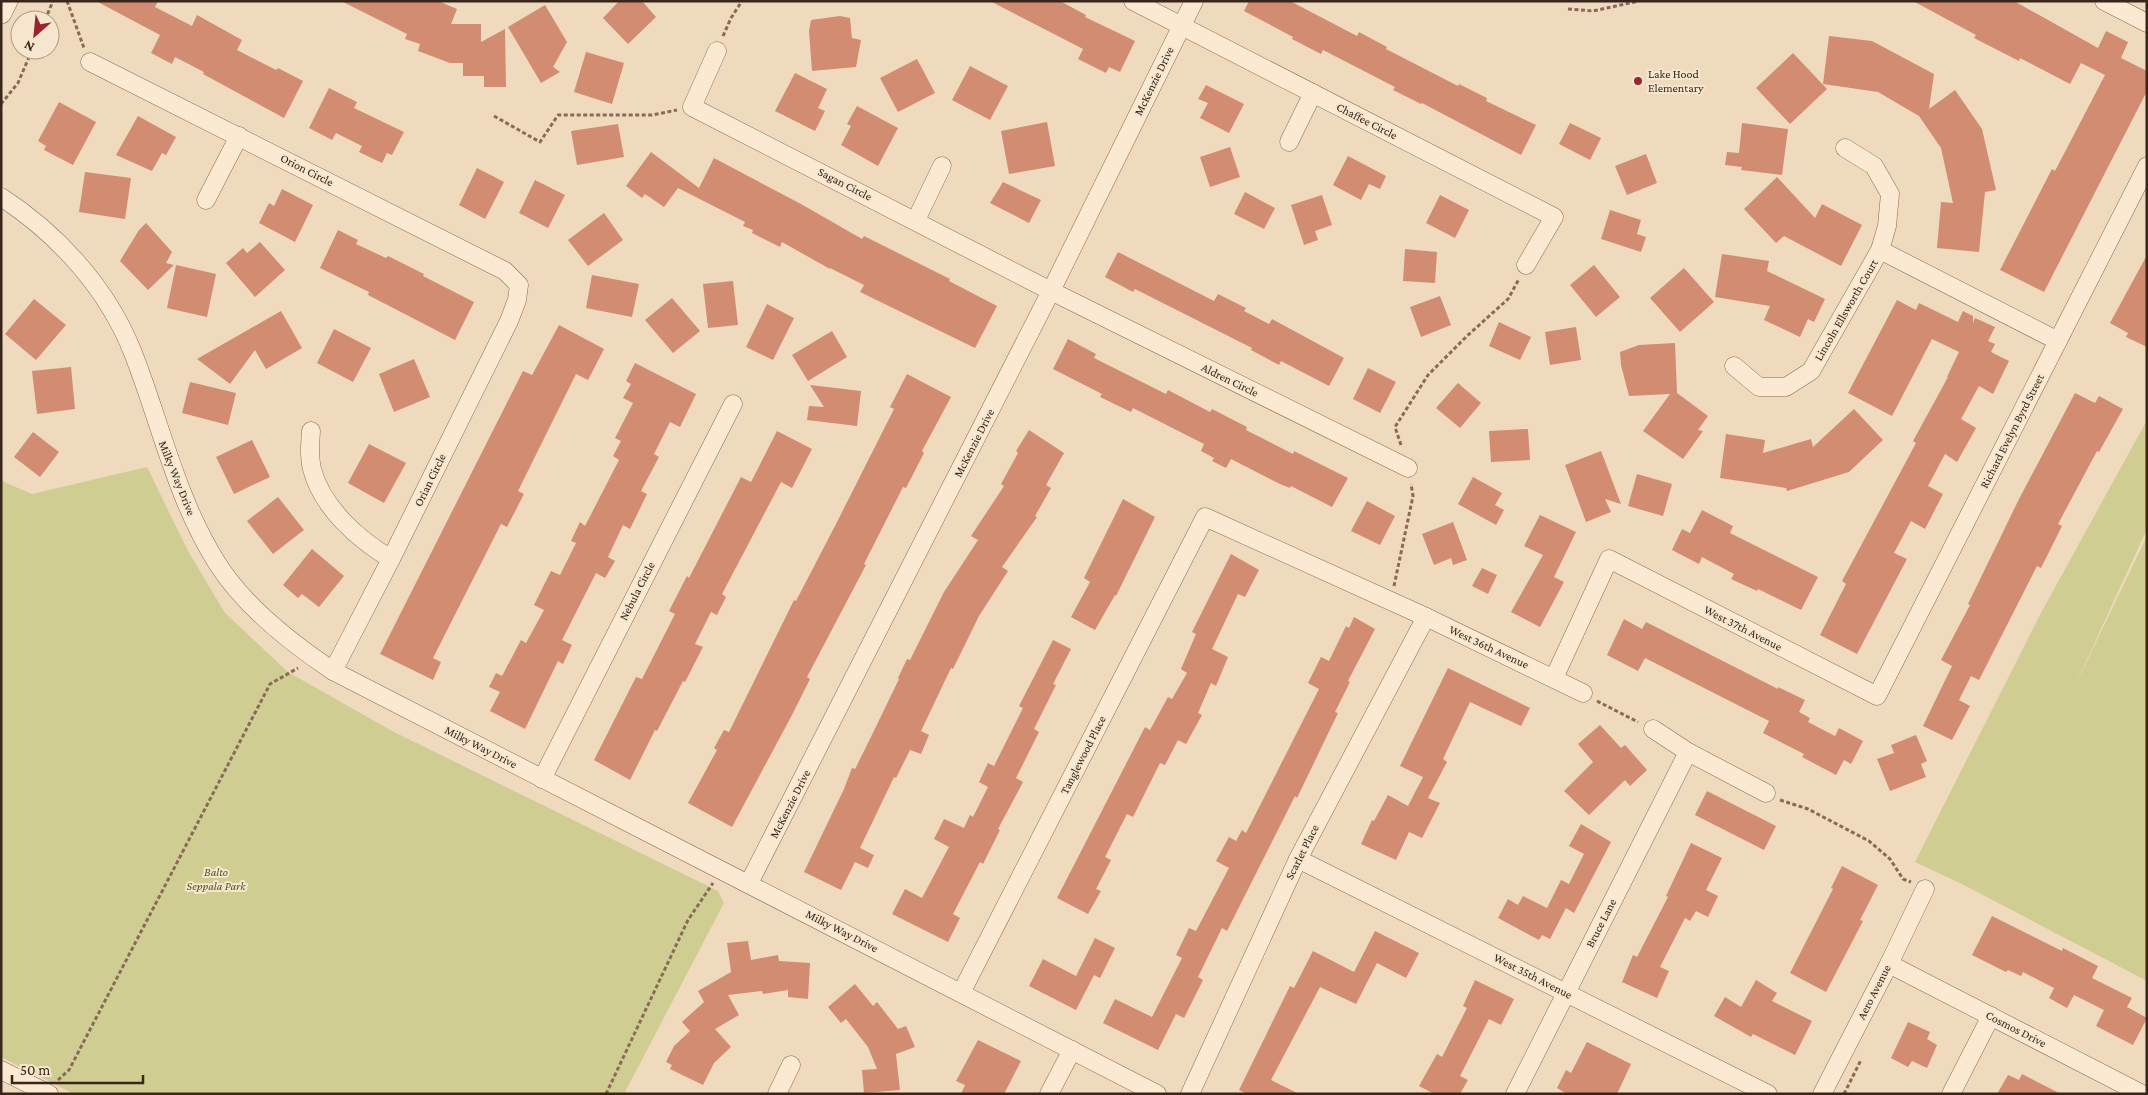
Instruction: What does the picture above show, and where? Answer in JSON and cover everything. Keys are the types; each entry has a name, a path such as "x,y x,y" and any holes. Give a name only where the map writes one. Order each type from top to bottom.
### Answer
{"street":[{"path":"1,13 7,1"},
{"name":"Chaffee Circle","path":"1133,1 1554,217 1523,270"},
{"name":"McKenzie Drive","path":"749,883 1051,291 1194,1"},
{"path":"2104,1 2147,23"},
{"path":"692,108 717,51"},
{"name":"Orion Circle","path":"90,62 505,271 519,285"},
{"path":"1289,142 1313,93"},
{"name":"Sagan Circle","path":"692,108 916,220 1051,291"},
{"path":"206,200 239,136"},
{"name":"Lincoln Ellsworth Court","path":"1734,366 1759,387 1786,387 1811,371 1880,250 1888,226 1890,194 1874,166 1845,148"},
{"path":"916,220 942,166"},
{"name":"Richard Evelyn Byrd Street","path":"1877,696 2147,166"},
{"name":"Milky Way Drive","path":"1,197 58,241 89,277 109,307 133,352 174,476 194,521 218,564 251,604 308,654 333,671 1157,1094"},
{"name":"Lincoln Ellsworth Court","path":"1880,250 2058,341"},
{"name":"Orian Circle","path":"333,671 392,559 509,321 517,300 519,285"},
{"name":"Aldren Circle","path":"1051,291 1408,468"},
{"name":"Nebula Circle","path":"542,779 733,404"},
{"path":"311,431 312,469 323,494 342,520 357,535 371,547 392,559"},
{"name":"West 36th Avenue","path":"1205,517 1426,617 1554,678 1583,694"},
{"name":"Tanglewood Place","path":"961,993 1205,517"},
{"name":"West 37th Avenue","path":"1554,678 1609,559 1877,696"},
{"name":"Scarlet Place","path":"1190,1094 1298,859 1426,617"},
{"path":"1653,729 1688,752 1766,793"},
{"name":"Bruce Lane","path":"1515,1094 1688,752"},
{"name":"West 35th Avenue","path":"1298,859 1768,1094"},
{"name":"Aero Avenue","path":"1822,1094 1889,964 1925,889"},
{"name":"Cosmos Drive","path":"1889,964 2142,1094"},
{"path":"1951,1094 1991,1016"},
{"path":"1049,1094 1072,1050"},
{"path":"776,1094 791,1065"},
{"path":"1,1070 46,1093"}],"path":[{"path":"67,1 90,62"},
{"path":"717,51 731,18 742,1"},
{"path":"1568,8 1593,11 1639,1"},
{"path":"1,104 18,83 28,60"},
{"path":"494,116 540,142 558,115 652,115 692,108"},
{"path":"1390,601 1413,496 1408,468 1395,427 1428,375 1508,299 1523,270"},
{"path":"46,1093 69,1070 270,684 298,668"},
{"path":"1583,694 1653,729"},
{"path":"1766,793 1785,802 1808,809 1869,841 1890,859 1903,879 1925,889"},
{"path":"606,1094 688,920 713,883"}],"green space":[{"path":"2147,420 2147,529 2072,692 2147,536 2147,981 1962,884 1915,862 2042,611"},
{"name":"Balto Seppala Park","path":"147,467 188,551 225,613 288,672 392,731 718,891 724,903 624,1094 74,1094 1,1057 1,476 4,482 32,494"}],"building":[{"path":"96,1 158,1 155,7 192,26 197,15 242,40 237,50 276,70 278,68 303,81 284,118 175,57 172,64 151,53 160,35"},
{"path":"341,1 438,1 457,9 451,24 481,24 481,42 505,29 506,87 484,87 484,76 463,76 463,63 450,63 418,51 420,44 405,39 407,34"},
{"path":"619,1 642,1 656,17 628,44 603,18"},
{"path":"990,1 1060,1 1086,15 1085,17 1135,41 1120,72 1109,67 1106,73 1078,59 1083,49"},
{"path":"1249,1 1290,1 1357,36 1359,32 1387,47 1386,49 1458,86 1459,84 1487,98 1486,101 1536,125 1521,155 1422,103 1393,90 1395,87 1323,50 1321,54 1292,39 1293,37 1244,11"},
{"path":"1913,1 2014,1 2098,48 2106,31 2128,42 2121,58 2147,71 2147,91 2044,292 2000,270 2052,169 2055,171 2105,75 2081,63 2070,84 2020,58 2019,61 1974,38 1976,35"},
{"path":"545,5 567,42 553,67 560,72 541,83 508,27"},
{"path":"840,16 850,18 852,38 861,40 856,67 812,71 809,31 811,20"},
{"path":"1829,36 1872,41 1934,74 1929,109 1955,90 1982,129 1996,190 1985,192 1979,252 1937,248 1941,202 1953,203 1941,148 1919,116 1878,92 1823,84"},
{"path":"586,52 624,63 612,104 574,92"},
{"path":"1793,53 1827,89 1790,124 1756,88"},
{"path":"917,59 935,93 898,112 880,78"},
{"path":"970,66 1008,86 990,120 952,100"},
{"path":"795,73 827,89 818,108 825,111 815,131 775,111"},
{"path":"1206,85 1244,104 1229,133 1200,118 1208,103 1198,99"},
{"path":"329,88 357,102 354,108 404,132 392,155 387,153 382,163 359,152 362,146 336,133 332,140 309,128"},
{"path":"59,102 96,122 73,165 44,150 46,146 38,141"},
{"path":"857,106 898,128 878,166 841,145 851,126 847,124"},
{"path":"138,116 176,137 166,155 162,153 152,171 116,155"},
{"path":"1047,122 1055,166 1009,174 1001,131"},
{"path":"1570,123 1601,138 1590,160 1559,144"},
{"path":"1742,123 1788,129 1782,175 1741,170 1742,167 1725,165 1727,152 1739,153"},
{"path":"618,124 624,157 577,165 571,131"},
{"path":"1230,147 1240,177 1210,187 1200,157"},
{"path":"651,152 699,188 714,158 862,239 864,236 950,279 949,281 997,306 975,348 860,292 864,285 830,269 782,242 780,247 752,233 753,230 743,226 745,222 678,188 664,207 645,194 642,198 626,186"},
{"path":"1646,154 1657,183 1627,195 1615,166"},
{"path":"1348,156 1386,176 1380,189 1369,184 1361,200 1333,185"},
{"path":"477,168 504,182 485,219 459,205"},
{"path":"85,172 131,178 125,219 79,212"},
{"path":"1777,177 1815,218 1822,204 1862,225 1841,266 1784,236 1776,243 1744,209"},
{"path":"535,180 565,195 548,228 519,213"},
{"path":"1003,182 1041,200 1029,223 990,203"},
{"path":"282,189 313,205 295,242 259,223 269,203 274,206"},
{"path":"1245,192 1275,208 1264,229 1234,214"},
{"path":"1322,195 1332,225 1315,231 1318,240 1304,245 1291,205"},
{"path":"1440,195 1469,210 1455,238 1426,223"},
{"path":"1610,210 1641,220 1637,234 1646,237 1641,252 1601,239"},
{"path":"604,213 623,240 588,266 568,240"},
{"path":"146,223 172,252 166,263 174,265 148,290 120,261 139,230"},
{"path":"338,230 358,240 356,244 386,258 388,256 474,302 455,340 368,295 369,292 320,268"},
{"path":"260,242 285,270 255,297 226,263 243,248 247,253"},
{"path":"1405,249 1437,252 1435,283 1403,281"},
{"path":"1118,252 1214,301 1218,294 1246,308 1244,311 1269,324 1272,319 1344,358 1329,386 1281,361 1279,365 1251,350 1252,348 1135,289 1133,292 1105,277"},
{"path":"1722,254 1769,261 1767,271 1825,299 1814,322 1808,319 1800,337 1764,320 1770,306 1715,297"},
{"path":"2147,255 2147,347 2126,337 2128,333 2110,323"},
{"path":"176,265 216,274 207,317 167,308"},
{"path":"1594,265 1620,297 1596,317 1570,285"},
{"path":"1684,268 1714,302 1680,332 1650,298"},
{"path":"592,275 639,284 632,317 586,308"},
{"path":"733,281 738,325 708,328 703,284"},
{"path":"1440,296 1451,325 1421,337 1410,307"},
{"path":"672,298 700,331 673,353 645,320"},
{"path":"34,299 66,325 36,360 5,334"},
{"path":"1897,300 1916,310 1919,303 1958,322 1963,311 1973,316 1973,323 1975,318 1995,327 1988,341 1995,344 1991,352 2009,361 1993,394 1979,386 1961,419 1976,428 1957,462 1945,454 1928,486 1943,494 1925,529 1911,521 1894,553 1907,559 1857,654 1820,635 1846,584 1842,581 1916,443 1913,441 1948,377 1959,352 1932,339 1892,416 1848,393"},
{"path":"767,304 794,318 773,360 746,347"},
{"path":"281,311 302,348 266,369 255,350 230,384 197,359"},
{"path":"1499,322 1531,337 1520,360 1489,346"},
{"path":"559,325 604,349 588,380 576,374 518,491 524,494 507,527 501,524 433,658 441,662 433,680 380,654 523,371 532,375"},
{"path":"1576,327 1581,360 1550,365 1545,332"},
{"path":"334,329 371,348 353,382 317,363"},
{"path":"832,331 847,357 808,381 792,355"},
{"path":"1068,339 1096,354 1094,358 1166,394 1168,390 1210,412 1212,409 1247,427 1246,430 1293,454 1294,451 1348,478 1332,507 1291,486 1290,488 1280,484 1231,459 1226,468 1212,461 1214,458 1201,451 1204,444 1133,408 1131,412 1100,397 1102,394 1053,369"},
{"path":"1675,343 1677,393 1708,416 1698,430 1703,431 1683,459 1643,431 1670,394 1629,396 1621,365 1620,352 1639,345"},
{"path":"414,359 430,397 394,412 379,374"},
{"path":"635,363 696,394 680,427 670,422 654,454 659,457 641,491 647,494 630,529 623,525 608,557 615,561 605,578 596,573 562,640 572,645 563,664 558,661 525,729 490,711 500,692 489,687 496,673 502,676 521,640 526,643 544,610 534,605 551,571 560,575 576,543 571,541 580,522 585,526 619,460 613,456 621,441 615,438 633,403 623,398 631,384 626,381"},
{"path":"71,367 75,409 37,414 32,371"},
{"path":"1368,368 1396,382 1380,413 1353,399"},
{"path":"907,374 951,397 922,451 924,453 906,488 903,487 864,564 866,565 807,677 810,679 792,715 732,827 688,803 717,750 714,748 724,730 729,732 794,600 796,601 836,524 894,409 890,407"},
{"path":"190,382 236,393 228,425 182,413"},
{"path":"1458,383 1481,403 1460,428 1436,408"},
{"path":"810,385 861,391 857,426 807,420 809,406 824,407"},
{"path":"2075,393 2095,403 2099,396 2123,409 2099,452 2097,451 2058,524 2062,526 2041,568 2037,566 1979,680 1971,676 1959,700 1970,706 1952,740 1923,726 1952,666 1941,660 1970,605 1968,604 2019,499"},
{"path":"1854,409 1883,440 1849,472 1787,491 1786,488 1720,478 1726,434 1765,440 1763,453 1811,439 1813,447"},
{"path":"1528,429 1530,460 1491,462 1489,431"},
{"path":"1029,430 1064,453 1046,485 1051,488 1035,516 1037,517 1002,567 1008,571 979,616 953,669 951,668 921,731 929,735 921,754 910,750 896,778 894,777 860,848 874,855 868,868 855,862 841,890 804,872 844,789 852,768 855,769 907,659 910,660 944,592 978,540 971,536 1004,486 1001,484 1018,453 1016,451"},
{"path":"777,431 812,449 792,488 781,482 722,594 726,597 717,615 711,612 695,644 703,647 657,731 655,730 630,780 594,760 636,677 642,679 675,614 669,611 687,576 689,578 741,477 751,482"},
{"path":"33,432 59,452 40,477 14,457"},
{"path":"252,440 270,477 234,494 216,457"},
{"path":"369,444 406,463 384,503 348,483"},
{"path":"1601,451 1621,504 1605,499 1611,512 1586,522 1565,465"},
{"path":"1637,474 1672,484 1663,516 1628,506"},
{"path":"1473,477 1502,493 1495,505 1504,510 1496,525 1458,504"},
{"path":"278,497 304,530 273,554 247,521"},
{"path":"1123,499 1155,517 1116,596 1095,630 1071,617 1090,582 1084,578"},
{"path":"1367,501 1395,516 1380,545 1351,531"},
{"path":"1702,510 1733,526 1730,533 1818,577 1801,610 1758,589 1757,591 1731,579 1734,574 1702,557 1699,564 1672,550 1682,529 1690,533"},
{"path":"1540,515 1576,532 1554,577 1564,582 1540,627 1511,612 1543,555 1524,546"},
{"path":"1453,522 1467,560 1453,565 1451,558 1434,565 1422,534"},
{"path":"312,549 344,576 319,607 302,594 298,598 283,585"},
{"path":"1231,554 1259,570 1245,597 1238,594 1212,649 1228,657 1216,686 1211,683 1198,713 1202,715 1186,744 1178,740 1165,765 1160,763 1133,817 1127,814 1105,857 1111,860 1096,889 1101,891 1088,914 1057,898 1145,727 1150,730 1168,697 1172,699 1187,673 1181,669 1196,634 1192,632"},
{"path":"1482,568 1497,575 1488,594 1472,586"},
{"path":"1354,617 1375,629 1348,681 1350,682 1335,712 1338,713 1297,798 1295,796 1227,931 1222,928 1198,977 1203,980 1184,1018 1176,1014 1158,1050 1103,1023 1115,999 1152,1017 1182,958 1176,955 1189,928 1196,931 1229,868 1216,861 1229,837 1236,841 1242,830 1246,833 1319,689 1308,683 1321,657 1329,661 1346,626 1349,628"},
{"path":"1624,619 1642,629 1646,622 1778,689 1778,687 1805,700 1799,712 1810,718 1808,722 1835,736 1839,728 1863,741 1851,764 1844,760 1836,775 1802,757 1804,754 1763,733 1769,721 1645,658 1638,671 1607,655"},
{"path":"1053,640 1071,649 1053,684 1056,685 1034,729 1039,732 1016,778 1023,782 998,829 1000,830 983,864 980,862 953,914 960,918 948,942 892,914 905,889 922,898 949,847 934,839 944,819 964,828 970,815 973,817 988,787 979,782 988,763 994,766 1023,708 1019,706"},
{"path":"1448,668 1530,708 1521,726 1470,702 1443,759 1447,762 1428,798 1440,803 1422,838 1409,832 1396,860 1361,844 1372,820 1374,821 1388,795 1408,806 1423,777 1400,766"},
{"path":"1600,725 1621,748 1625,745 1647,770 1630,786 1625,780 1589,815 1564,791 1593,762 1578,744"},
{"path":"1916,735 1927,761 1921,764 1926,777 1890,791 1877,759 1894,753 1891,745"},
{"path":"1707,791 1776,826 1764,850 1695,815"},
{"path":"1581,824 1611,842 1574,913 1566,908 1550,939 1542,935 1539,940 1498,918 1508,899 1518,905 1523,896 1547,908 1561,880 1569,884 1584,854 1569,846"},
{"path":"1691,843 1722,858 1706,890 1718,896 1708,917 1696,911 1690,921 1685,918 1660,967 1669,971 1657,998 1622,982 1633,955 1637,957 1668,897 1666,896"},
{"path":"1842,866 1878,885 1860,920 1863,921 1826,992 1790,973 1833,889 1831,888"},
{"path":"1992,916 2062,951 2063,948 2098,966 2092,978 2132,998 2127,1007 2147,1018 2133,1045 2096,1026 2104,1010 2074,995 2067,1008 2049,998 2054,988 2023,972 2021,976 2008,970 2006,972 1972,955"},
{"path":"1375,931 1419,953 1406,978 1377,963 1356,1004 1320,987 1271,1080 1299,1094 1247,1094 1239,1090 1290,986 1294,988 1313,951 1354,972"},
{"path":"1095,938 1115,948 1100,978 1094,975 1076,1010 1029,986 1043,959 1076,976"},
{"path":"748,941 751,960 778,955 779,961 810,963 808,999 788,997 788,990 763,994 762,991 728,995 739,1015 715,1029 731,1047 714,1063 703,1085 670,1069 672,1065 666,1062 674,1046 690,1031 682,1022 704,1002 698,991 731,972 727,943"},
{"path":"1475,980 1514,999 1501,1025 1489,1019 1460,1076 1468,1080 1460,1094 1434,1094 1419,1086 1437,1054 1442,1057 1467,1008 1463,1006"},
{"path":"1756,980 1777,993 1772,1001 1812,1021 1795,1055 1753,1034 1751,1037 1714,1016 1725,997 1741,1007"},
{"path":"855,984 873,1006 877,1002 898,1029 906,1026 915,1047 896,1054 900,1090 864,1093 862,1070 877,1069 868,1047 846,1019 841,1023 828,1007"},
{"path":"1908,1022 1930,1032 1927,1039 1937,1045 1927,1068 1912,1061 1908,1067 1891,1058"},
{"path":"978,1040 1021,1061 1004,1094 961,1094 965,1085 956,1081"},
{"path":"1587,1042 1631,1064 1617,1094 1567,1094 1557,1088 1566,1070 1571,1073"},
{"path":"2022,1074 2061,1094 1997,1094 2008,1075 2019,1080"}],"place":[{"name":"Lake Hood Elementary","path":"1638,81"}]}
